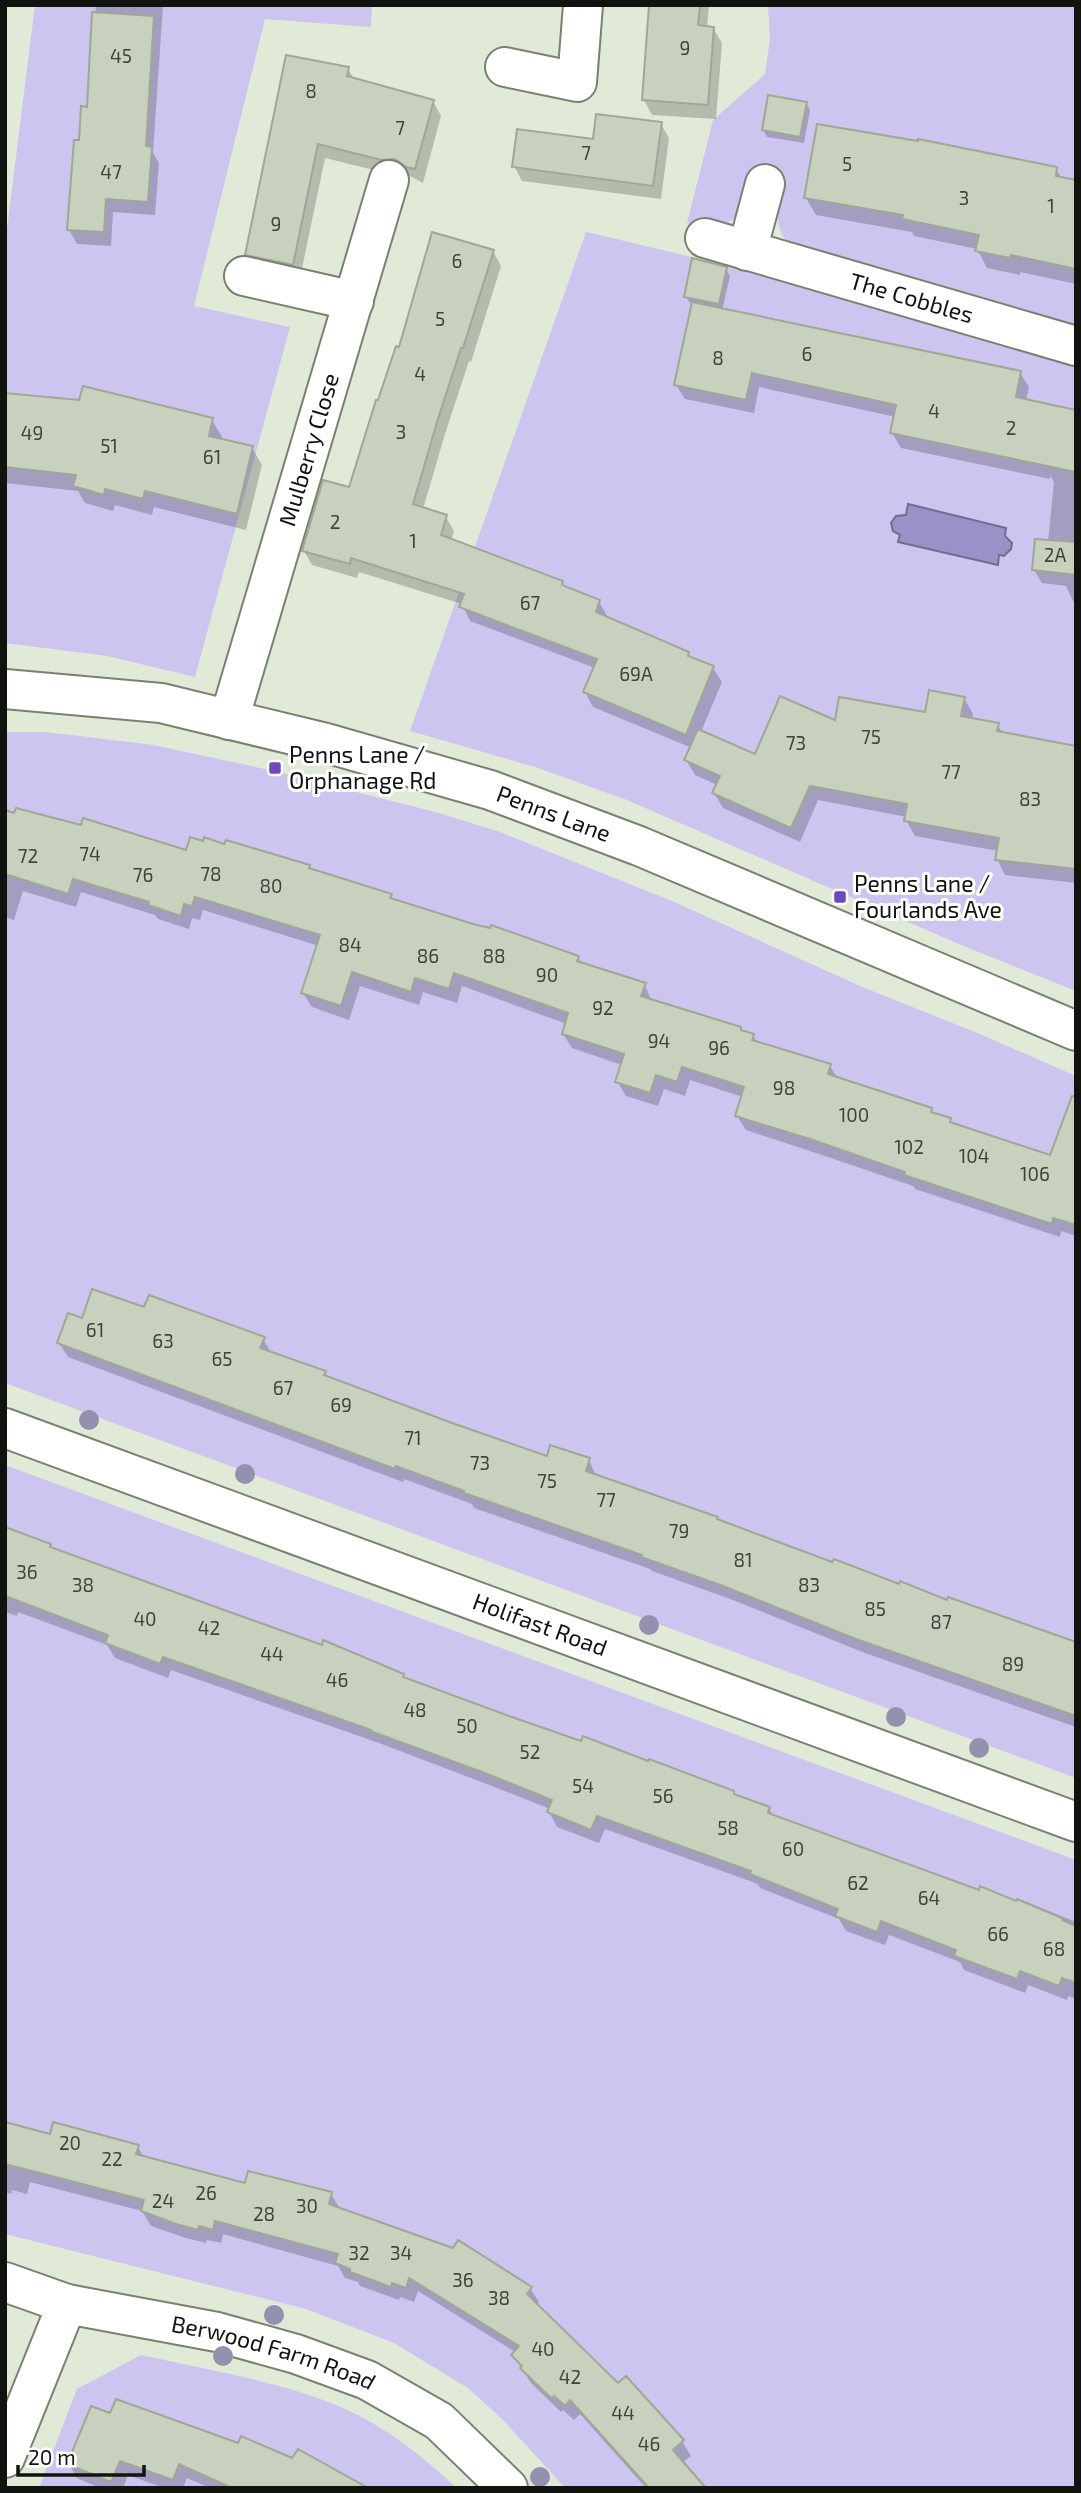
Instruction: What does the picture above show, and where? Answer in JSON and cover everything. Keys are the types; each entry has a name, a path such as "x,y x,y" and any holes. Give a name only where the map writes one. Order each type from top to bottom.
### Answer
{"street":[{"path":"505,67 577,82 583,5"},
{"name":"Mulberry Close","path":"229,720 389,180"},
{"path":"747,251 765,184"},
{"name":"The Cobbles","path":"705,238 1076,346"},
{"path":"244,276 354,301"},
{"name":"Penns Lane","path":"5,689 161,703 326,743 490,790 639,846 1076,1031"},
{"name":"Holifast Road","path":"5,1428 1076,1822"},
{"name":"Berwood Farm Road","path":"5,2281 67,2304 217,2332 296,2354 367,2380 439,2421 508,2488"},
{"path":"5,2458 67,2304"}],"shaded area":[{"path":"35,5 372,5 371,27 265,19 194,306 290,327 195,677 107,656 5,643 5,245"},
{"path":"768,5 1076,5 1076,329 792,248 778,225 785,184 752,173 744,207 734,219 711,226 687,223 713,120 765,74 770,39"},
{"path":"586,232 833,294 1076,364 1076,991 961,945 627,800 535,767 410,731"},
{"path":"908,504 1006,528 1005,536 1012,543 1011,549 1004,556 999,555 998,565 898,542 900,535 893,531 891,523 896,516 906,515"},
{"path":"5,732 46,732 154,745 274,771 439,813 500,832 672,901 860,986 1076,1076 1076,1778 5,1383"},
{"path":"5,1465 1076,1860 1076,2488 565,2488 502,2419 468,2388 394,2343 306,2309 5,2234"},
{"path":"141,2355 269,2383 343,2408 403,2443 457,2488 39,2488 77,2389"}],"building":[{"path":"649,5 700,5 698,25 714,27 708,105 642,100"},
{"path":"92,12 154,16 146,146 152,147 148,202 106,199 104,232 67,230 74,140 79,140 81,106 87,107"},
{"path":"286,55 349,67 347,76 434,100 415,169 406,167 395,159 381,160 318,144 293,265 245,255"},
{"path":"768,95 807,102 800,137 762,130"},
{"path":"596,114 662,122 653,186 512,167 517,129 593,139"},
{"path":"817,124 918,139 1057,167 1056,176 1076,180 1076,269 1011,255 1010,258 975,251 979,235 902,219 903,215 804,198"},
{"path":"432,232 494,250 413,504 447,515 441,535 563,581 562,585 600,600 596,612 689,652 688,656 714,666 686,735 583,692 597,659 459,607 464,594 351,558 350,564 302,551 323,480 349,487 376,400 396,346 399,347"},
{"path":"692,258 727,267 719,304 684,297"},
{"path":"692,302 1021,371 1016,397 1076,410 1076,472 890,433 896,405 752,373 746,400 674,385"},
{"path":"83,386 213,418 209,436 253,446 237,514 145,491 143,499 105,489 104,495 73,486 76,475 5,467 5,393 79,400"},
{"path":"1035,539 1076,542 1076,575 1032,570"},
{"path":"929,690 965,697 961,716 999,723 997,731 1076,746 1076,869 995,860 999,838 904,821 907,804 810,786 791,828 712,793 720,776 684,760 698,729 755,754 780,696 835,720 839,697 925,712"},
{"path":"16,808 81,825 83,818 186,850 190,837 203,841 204,837 224,844 226,840 310,865 309,868 392,894 390,898 473,924 490,928 491,925 579,956 577,961 646,983 641,996 741,1027 741,1030 754,1034 752,1040 831,1064 828,1074 932,1108 931,1112 951,1118 950,1122 1050,1155 1072,1096 1076,1097 1076,1225 1053,1218 1052,1224 904,1175 905,1172 813,1140 735,1116 744,1087 682,1067 677,1082 656,1075 650,1093 615,1082 624,1054 562,1034 568,1013 454,973 449,989 415,978 411,992 352,972 341,1006 301,993 320,935 195,897 192,906 184,904 181,916 148,905 149,902 73,879 68,894 5,874 5,810 14,813"},
{"path":"92,1289 144,1307 149,1295 265,1337 260,1348 326,1371 324,1375 452,1423 547,1456 550,1445 590,1458 586,1471 718,1517 717,1519 832,1562 834,1559 899,1584 900,1581 947,1600 948,1597 1076,1642 1076,1716 856,1639 723,1586 641,1557 642,1555 464,1493 396,1466 395,1469 57,1343 68,1313 82,1318"},
{"path":"5,1527 51,1544 50,1547 322,1645 323,1640 404,1674 403,1677 509,1716 581,1741 583,1736 648,1761 649,1759 770,1807 768,1813 979,1890 980,1886 1016,1901 1017,1899 1062,1918 1076,1926 1076,1983 1062,1978 1059,1986 1020,1971 1017,1979 954,1956 956,1950 881,1921 877,1932 835,1916 838,1909 750,1874 751,1871 597,1816 591,1830 547,1812 552,1800 482,1772 163,1657 160,1664 105,1643 108,1635 5,1596"},
{"path":"5,2122 50,2134 53,2122 139,2145 136,2154 245,2183 248,2171 332,2192 329,2204 453,2248 458,2240 532,2287 527,2294 618,2383 626,2376 684,2440 673,2450 706,2488 649,2488 570,2400 565,2406 554,2396 552,2399 520,2368 522,2366 511,2355 519,2346 409,2278 406,2288 392,2283 391,2287 350,2272 350,2269 335,2263 338,2254 215,2221 213,2230 199,2226 198,2230 141,2211 144,2200 5,2164"},
{"path":"116,2399 238,2443 241,2436 292,2458 298,2449 368,2488 232,2488 179,2464 173,2480 120,2461 111,2482 67,2464 91,2406 110,2413"}],"place":[{"name":"Penns Lane / Orphanage Rd","path":"275,768"},
{"name":"Penns Lane / Fourlands Ave","path":"840,897"}]}
